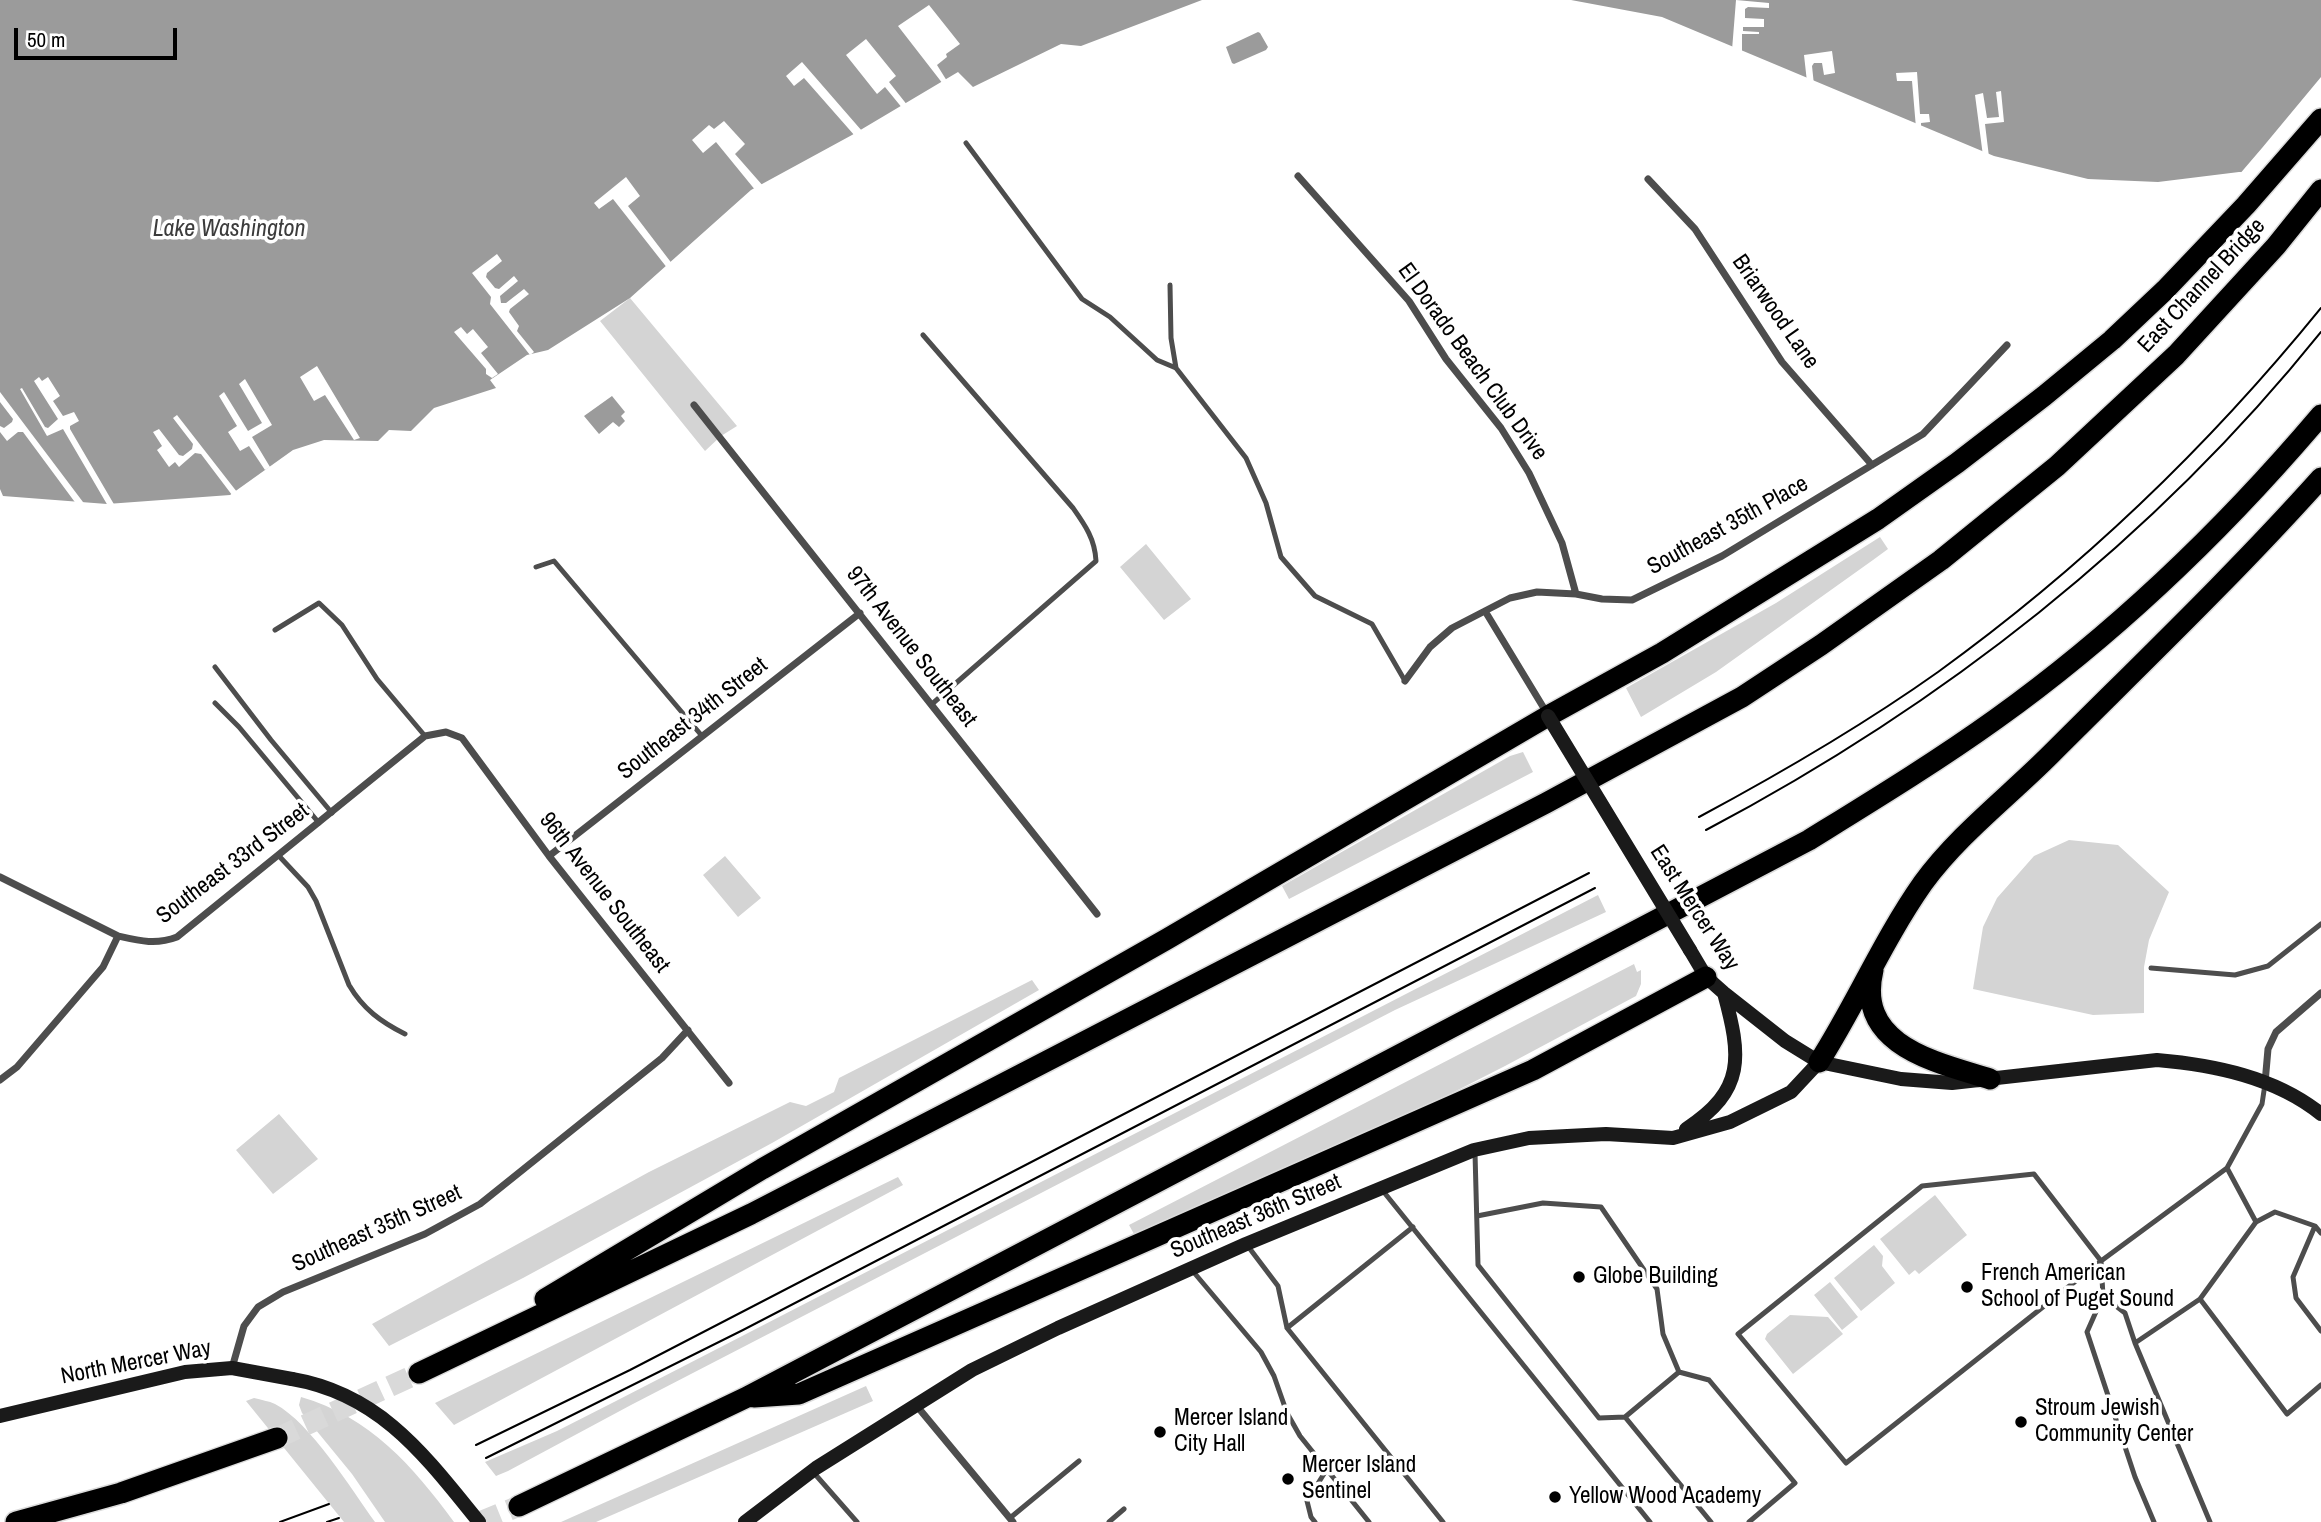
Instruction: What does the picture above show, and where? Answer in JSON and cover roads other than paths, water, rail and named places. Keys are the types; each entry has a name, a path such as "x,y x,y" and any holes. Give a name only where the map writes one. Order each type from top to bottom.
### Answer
{"highway":[{"path":"419,1373 452,1356 762,1169 1662,653 1878,519 1957,463 2076,370 2165,290 2246,205 2321,119"},
{"name":"East Channel Bridge","path":"452,1356 751,1214 1534,808 1742,697 1941,560 2057,466 2176,355 2235,292 2321,190"},
{"path":"519,1506 745,1398 1809,840 1903,782 1997,718 2117,621 2221,523 2321,415"},
{"path":"1819,1062 1842,1027 1875,961 1924,882 1964,837 2251,554 2321,478"},
{"path":"1875,961 1871,998 1876,1015 1891,1038 1913,1054 1990,1079"},
{"path":"745,1398 799,1394 1534,1070 1706,977"},
{"path":"16,1522 121,1493 277,1438"}],"street":[{"name":"El Dorado Beach Club Drive","path":"1298,176 1409,300 1446,359 1501,428 1529,472 1562,543 1576,594"},
{"name":"Briarwood Lane","path":"1648,179 1695,229 1782,362 1872,465"},
{"name":"Southeast 35th Place","path":"1405,681 1430,647 1452,628 1510,598 1537,592 1632,600 1722,556 1923,434 2007,345"},
{"name":"97th Avenue Southeast","path":"694,405 1097,914"},
{"name":"East Mercer Way","path":"1485,611 1706,977 1785,1041 1819,1062 1901,1079 1952,1083 2157,1060 2217,1067 2288,1093 2321,1114"},
{"name":"Southeast 34th Street","path":"549,856 860,612"},
{"name":"Southeast 33rd Street","path":"0,877 118,936 149,943 165,942 177,937 425,736 446,732"},
{"name":"96th Avenue Southeast","path":"446,732 462,738 549,856 729,1083"},
{"path":"0,1080 17,1067 103,967 118,936"},
{"path":"1673,1138 1708,1114 1722,1099 1732,1079 1737,1048 1724,993"},
{"path":"2265,1083 2268,1049 2276,1032 2321,993"},
{"name":"Southeast 35th Street","path":"232,1368 244,1326 258,1307 283,1292 425,1234 480,1204 662,1058 688,1030"},
{"name":"Southeast 36th Street","path":"745,1522 812,1471 972,1370 1058,1328 1246,1244 1474,1150 1530,1138 1606,1134 1673,1138 1730,1122 1791,1092 1819,1062"},
{"name":"North Mercer Way","path":"0,1416 185,1372 232,1368 292,1378 348,1397 399,1430 421,1450 479,1522"},
{"path":"915,1404 1011,1520"}],"lane":[{"path":"966,143 1082,299 1110,317 1157,360 1176,368"},
{"path":"1170,285 1171,338 1176,368 1246,458 1266,503 1280,557 1315,596 1372,624 1405,681"},
{"path":"923,335 1073,508 1091,533 1096,561 932,704"},
{"path":"536,567 554,561 702,736"},
{"path":"275,630 319,603 342,625 377,679 425,736"},
{"path":"215,667 332,813"},
{"path":"215,703 239,727 319,823"},
{"path":"279,856 316,901 349,985 357,998 377,1019 405,1034"},
{"path":"2151,968 2235,975 2268,966 2321,924"},
{"path":"2154,1522 2087,1332 2103,1296 2101,1261 2034,1174 1922,1186 1738,1334 1846,1463 2101,1261 2227,1168 2262,1104 2265,1083"},
{"path":"1474,1150 1478,1265 1599,1418 1625,1418 1679,1372"},
{"path":"2227,1168 2256,1222"},
{"path":"1381,1188 1650,1522"},
{"path":"1478,1216 1543,1203 1601,1207 1657,1289 1663,1334 1679,1372"},
{"path":"2135,1343 2200,1299 2256,1222 2275,1212 2315,1226 2321,1233"},
{"path":"2315,1226 2293,1277 2296,1298 2321,1331"},
{"path":"1287,1328 1413,1227"},
{"path":"1246,1244 1278,1286 1287,1328 1443,1522"},
{"path":"1190,1269 1261,1352 1274,1376 1287,1413 1300,1436 1369,1522"},
{"path":"2103,1296 2125,1313 2210,1522"},
{"path":"2200,1299 2287,1414 2321,1385"},
{"path":"1679,1372 1709,1380 1796,1483 1749,1522"},
{"path":"1625,1418 1711,1522"},
{"path":"1011,1520 1079,1461"},
{"path":"1315,1522 1307,1501 1327,1469"},
{"path":"812,1471 858,1522"},
{"path":"1109,1522 1124,1509"}],"water":[{"name":"Lake Washington","path":"0,0 1202,0 1081,46 1061,44 973,87 958,72 852,135 751,190 630,298 548,350 527,355 490,380 496,388 434,408 411,431 389,430 378,441 324,440 293,450 230,495 107,504 3,496 0,489"},
{"path":"1571,0 2321,0 2321,174 2239,172 2158,182 2088,179 1994,156 1662,17"},
{"path":"1258,32 1268,47 1266,50 1232,63 1226,47"},
{"path":"612,396 625,412 621,416 625,421 619,427 613,422 599,434 584,416"}],"tunnel":[{"path":"277,1438 419,1373"},
{"path":"480,1522 519,1506"}],"tram line":[{"path":"1699,817 1791,766 1880,711 1938,672 2043,591 2093,548 2189,456 2321,308"},
{"path":"1706,830 1793,782 1878,729 1960,673 2039,612 2115,548 2188,480 2256,408 2321,332"},
{"path":"476,1445 630,1370 1589,873"},
{"path":"486,1458 743,1330 1595,888"},
{"path":"280,1522 329,1504"},
{"path":"327,1522 339,1518"}],"place":[{"name":"Globe Building","path":"1579,1277"},
{"name":"French American School of Puget Sound","path":"1967,1287"},
{"name":"Stroum Jewish Community Center","path":"2021,1422"},
{"name":"Mercer Island City Hall","path":"1160,1432"},
{"name":"Mercer Island Sentinel","path":"1288,1479"},
{"name":"Yellow Wood Academy","path":"1555,1497"}]}
